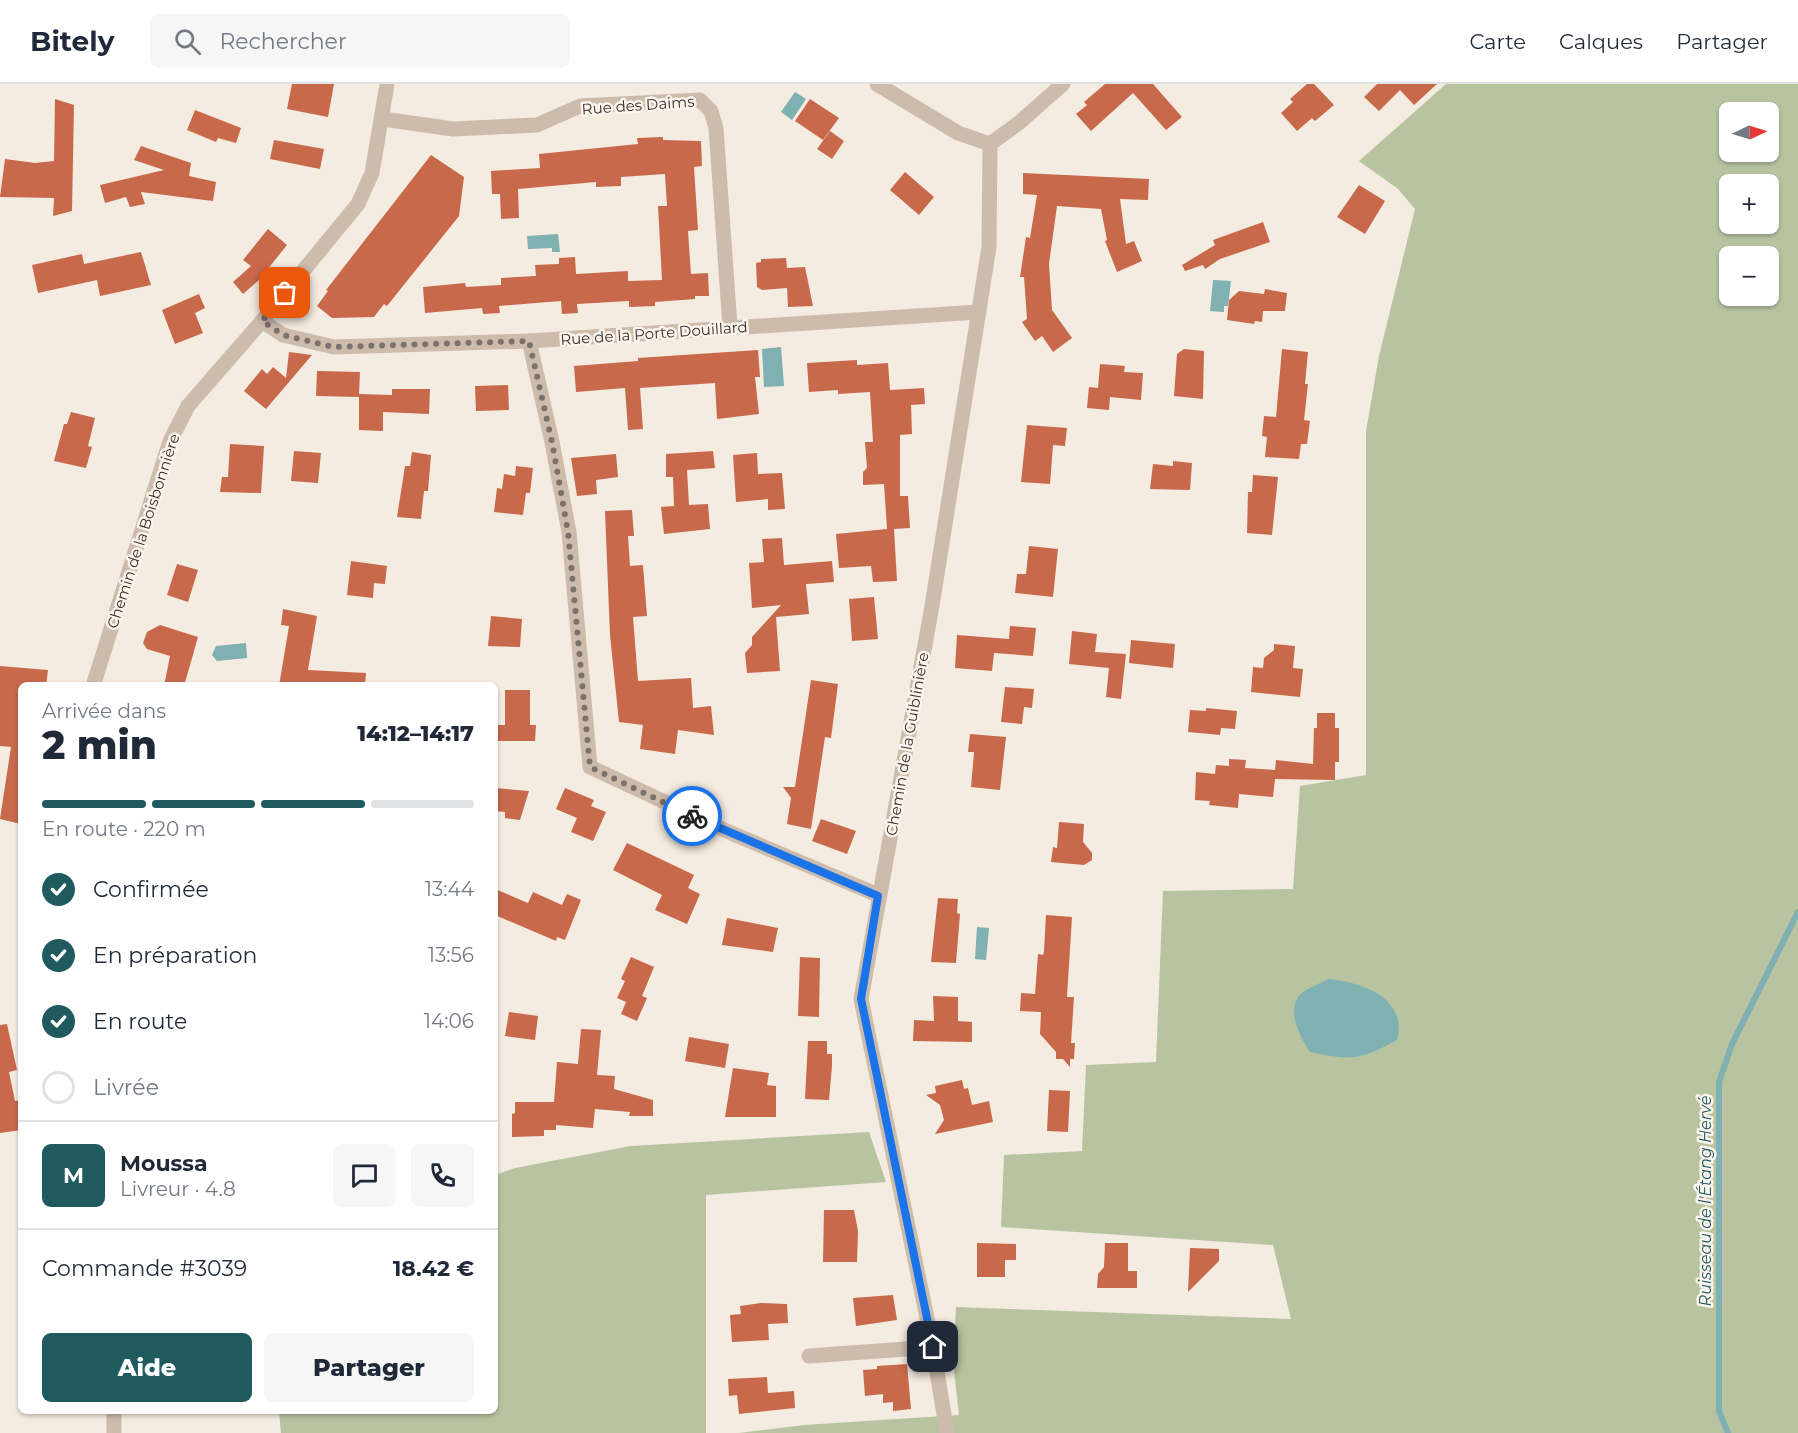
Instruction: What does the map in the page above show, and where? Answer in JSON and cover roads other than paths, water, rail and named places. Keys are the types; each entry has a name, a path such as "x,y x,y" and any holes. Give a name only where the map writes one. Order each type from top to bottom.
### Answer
{"street":[{"name":"Chemin de la Boisbonnière","path":"94,682 170,441 188,405 262,321 358,204 372,173 383,119 387,84"},
{"path":"877,84 958,133 990,144 1020,122 1063,84"},
{"name":"Rue des Daims","path":"383,119 453,129 537,125 580,106 700,100 711,111 716,128 730,327"},
{"name":"Chemin de la Guiblinière","path":"947,1433 933,1347 861,999 878,896 897,810 932,606 989,247 990,144"},
{"name":"Rue de la Porte Douillard","path":"262,321 283,335 334,347 529,341 979,312"},
{"path":"529,341 552,442 568,532 590,767 730,833 878,896"},
{"path":"809,1356 933,1347"},
{"path":"114,1414 114,1433"}],"water":[{"path":"795,92 806,99 792,120 781,112"},
{"path":"558,234 560,252 552,252 552,248 528,249 527,236"},
{"path":"1213,280 1231,281 1228,306 1224,306 1224,312 1210,311"},
{"path":"781,347 784,386 764,387 762,349"},
{"path":"246,643 247,658 217,661 212,655 216,646"},
{"path":"977,927 989,928 986,960 975,959"},
{"path":"1329,979 1356,984 1380,995 1389,1003 1396,1013 1399,1025 1397,1040 1374,1052 1355,1057 1336,1057 1310,1052 1298,1030 1294,1014 1297,998 1303,992"}],"waterway":[{"name":"Ruisseau de l'Étang Hervé","path":"1728,1433 1719,1411 1719,1082 1732,1044 1798,912"}]}
